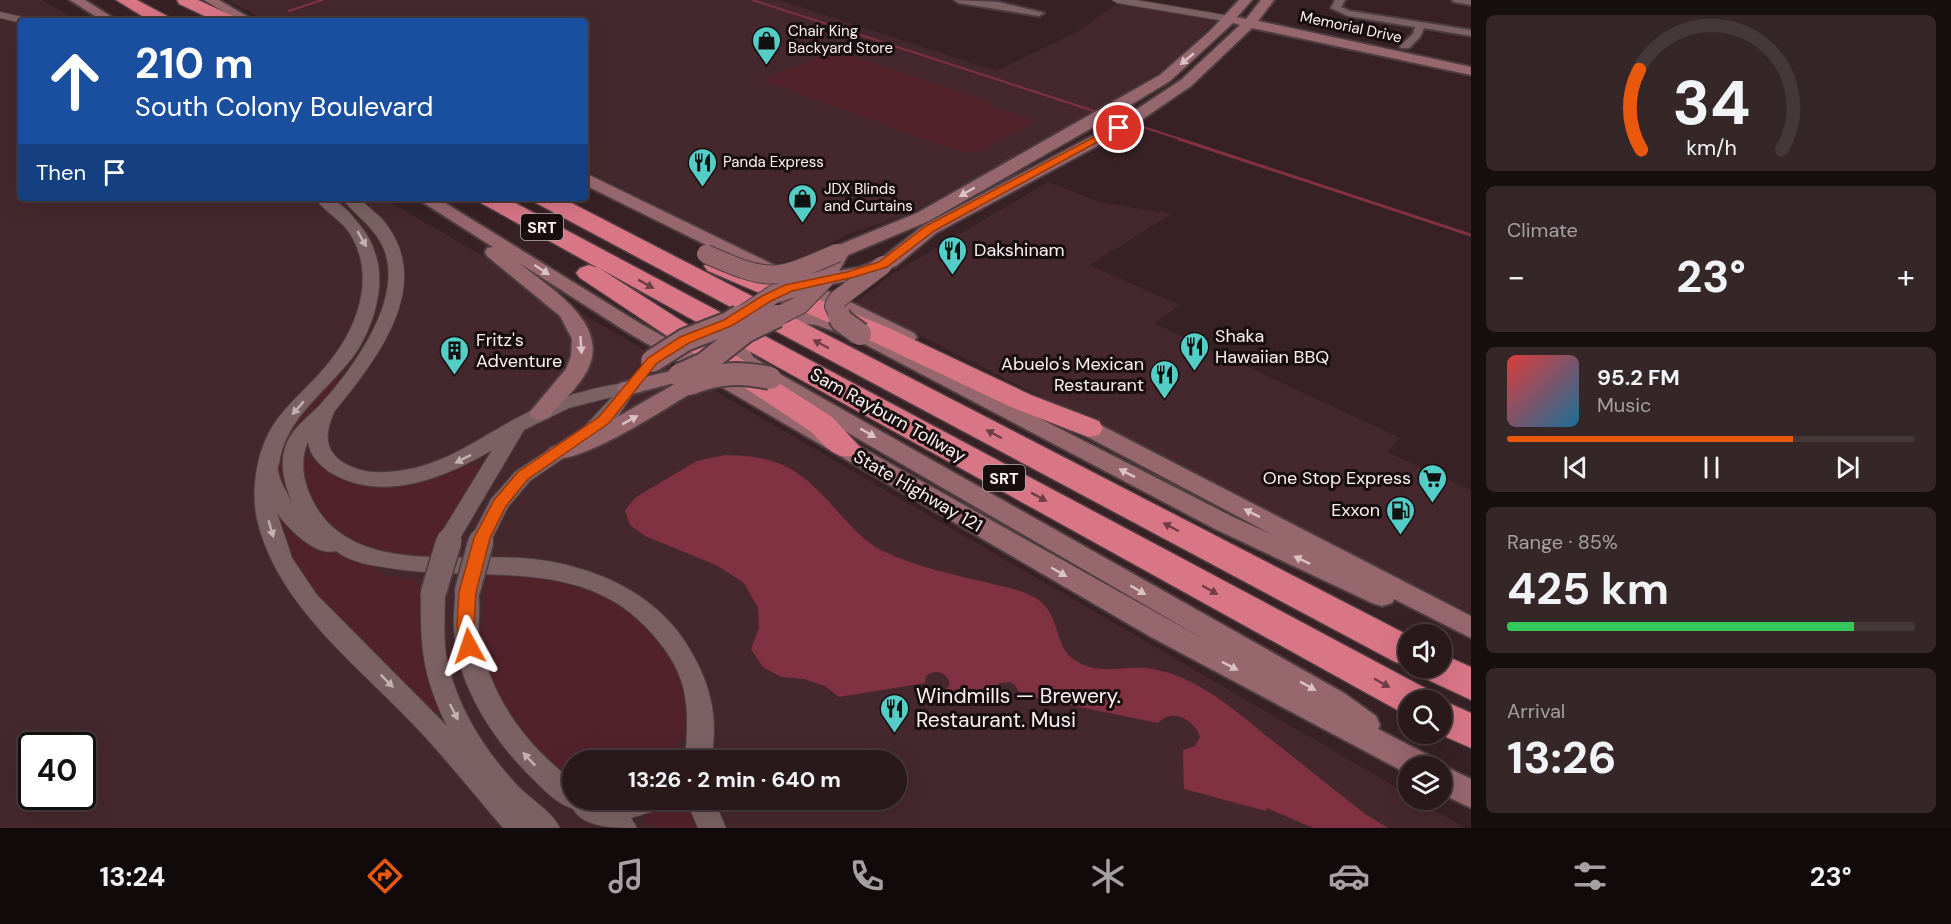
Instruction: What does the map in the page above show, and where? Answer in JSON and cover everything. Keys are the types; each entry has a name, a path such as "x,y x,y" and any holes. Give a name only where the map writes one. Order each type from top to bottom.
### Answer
{"highway":[{"path":"100,0 132,18"},
{"path":"124,0 157,18"},
{"path":"164,0 198,18"},
{"path":"185,0 223,18"},
{"path":"484,201 515,225 821,424 845,448"},
{"name":"Sam Rayburn Tollway","path":"495,201 1398,692"},
{"path":"577,203 600,217 877,333 1021,401 1088,428"},
{"name":"Sam Rayburn Tollway","path":"577,203 1398,647"},
{"path":"1452,675 1471,685"},
{"path":"1452,722 1471,732"}],"main road":[{"path":"76,0 107,18"},
{"path":"210,0 243,18"},
{"path":"577,203 607,206 706,254 757,274 772,276 798,270 902,228 1099,118 1165,78 1233,16 1246,0"},
{"path":"860,334 842,321 834,306 839,296 930,229 1119,128 1186,83 1253,20 1268,0"},
{"name":"Memorial Drive","path":"1233,16 1468,65"},
{"name":"Memorial Drive","path":"1253,20 1405,46 1468,65"},
{"path":"1165,78 1186,83"},
{"path":"1000,173 1021,182"},
{"path":"588,179 1053,408 1471,628"},
{"name":"State Highway 121","path":"430,201 634,328 1161,630 1401,756"},
{"path":"475,227 497,257 568,313 582,339 582,356 576,371 540,413"},
{"path":"558,453 602,436 684,380 746,331 800,305 825,279 844,250"},
{"path":"706,254 748,279 757,294 756,305"},
{"path":"628,388 652,361 685,340 729,322 789,288 850,275 888,262"},
{"path":"777,316 819,319 860,334 1224,523 1352,583 1471,634"},
{"path":"735,340 744,360 770,378 1334,700 1405,756"},
{"path":"628,388 722,372 743,372 770,378"},
{"path":"1452,784 1471,795"}],"street":[{"path":"959,0 1039,13"},
{"name":"Memorial Drive","path":"1116,0 1233,16"},
{"name":"Memorial Drive","path":"1161,0 1233,16"},
{"path":"1457,0 1471,2"},
{"path":"1339,5 1348,13 1469,33"},
{"path":"0,15 18,19"},
{"path":"0,22 18,27"},
{"path":"1405,46 1417,35 1421,25"},
{"path":"327,201 338,208 352,223 367,245 372,269 372,290 366,314 355,337 335,367 293,412 276,438 269,471 266,506 269,526 284,567 303,596 436,731 520,828"},
{"path":"348,549 321,526 302,504 292,469 295,450 303,430 325,410 366,357 393,307 398,285 397,266 388,239 363,207 354,201"},
{"path":"325,410 316,431 316,445 325,459 341,471 363,478 400,478 444,468 514,430 540,413 592,395 628,388"},
{"path":"562,789 526,757 494,713 474,668 469,646 466,626 467,592 482,538 499,504 523,476 604,420 628,388"},
{"path":"514,430 491,464 451,535 433,594 435,661 452,710 488,768 512,798 546,828"},
{"path":"269,471 275,492 286,511 304,530 323,543 373,557 415,565 531,567 554,570 598,583 636,603 667,632 691,670 703,712 700,750"},
{"path":"593,810 623,828"},
{"path":"704,810 712,828"}],"shaded area":[{"path":"0,0 42,0 73,18 18,18 18,201 388,201 1398,788 1398,810 1434,810 1466,828 0,828"},
{"path":"227,0 779,0 996,71 1077,32 1116,4 1218,19 1167,67 1094,112 911,213 847,234 811,254 777,264 588,171 588,18 261,18"},
{"path":"826,55 854,56 990,102 987,105 1029,119 1031,124 978,152 966,152 940,145 762,80"},
{"path":"1048,182 1099,202 1172,214 1089,265 1180,305 1154,323 1400,438 1387,452 1471,490 1471,613 855,303 892,274"},
{"path":"343,366 345,367 338,380 309,416 292,444 307,519 283,497 277,469 284,440 295,422"},
{"path":"725,455 763,459 790,469 827,499 864,539 894,556 934,570 1016,590 1035,598 1051,615 1067,654 1082,664 1100,669 1155,669 1201,687 1236,711 1365,814 1388,828 1313,828 1267,808 1266,811 1184,789 1183,750 1195,746 1200,737 1193,725 1176,716 1164,718 1158,723 1021,695 1015,685 1010,682 999,683 996,691 1001,699 986,705 971,705 956,701 943,691 950,685 949,681 944,674 937,672 926,676 925,683 839,697 825,686 804,679 781,677 763,667 751,649 759,628 758,608 744,583 716,565 645,536 630,525 625,510 636,497 697,461"},
{"path":"308,456 324,470 364,485 409,484 452,472 471,463 481,467 447,521 431,557 406,557 342,537 311,506 299,458"},
{"path":"281,514 321,546 335,553 375,566 380,573 386,576 415,580 421,584 419,619 423,666 439,709 426,716 298,579 275,516"},
{"path":"488,574 553,578 587,588 617,604 644,625 679,671 688,705 689,739 680,739 678,750 562,750 562,770 521,730 494,684 485,662 478,627 484,625"},
{"path":"647,810 696,810 702,828 659,828 644,823"}],"waterway":[{"path":"289,11 322,0"},
{"path":"753,0 1094,111"},
{"path":"1140,126 1183,140"},
{"path":"1179,139 1471,235"}],"place":[{"name":"Chair King Backyard Store","path":"767,66"},
{"name":"Panda Express","path":"702,188"},
{"name":"JDX Blinds and Curtains","path":"803,224"},
{"name":"Dakshinam","path":"953,276"},
{"name":"Shaka Hawaiian BBQ","path":"1194,372"},
{"name":"Fritz's Adventure","path":"455,376"},
{"name":"Abuelo's Mexican Restaurant","path":"1165,400"},
{"name":"One Stop Express","path":"1432,504"},
{"name":"Exxon","path":"1401,536"},
{"name":"Windmills — Brewery. Restaurant. Musi","path":"895,734"}],"route":[{"path":"469,646 466,626 467,592 482,538 499,504 523,476 604,420 652,361 685,340 729,322 767,298 789,288 850,275 883,265 930,229 1119,128"}]}
